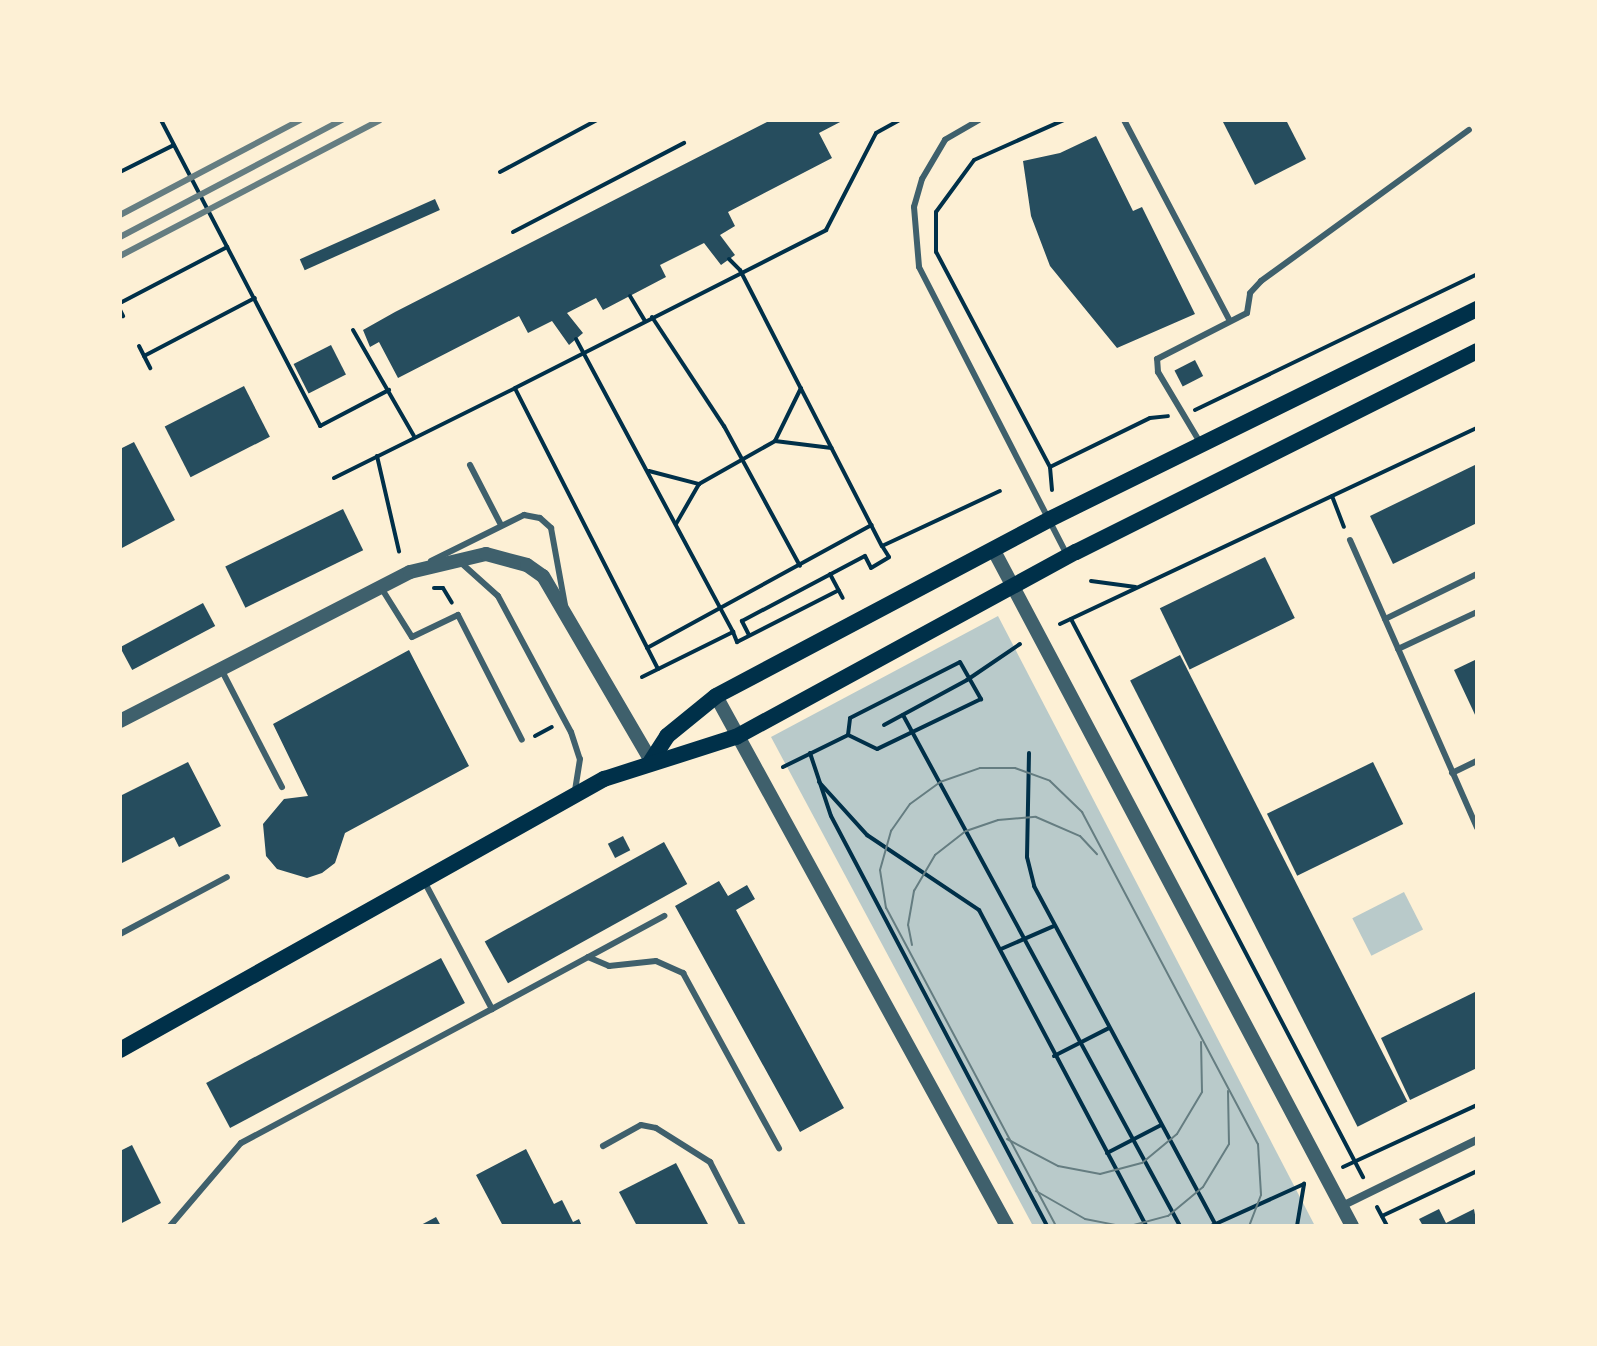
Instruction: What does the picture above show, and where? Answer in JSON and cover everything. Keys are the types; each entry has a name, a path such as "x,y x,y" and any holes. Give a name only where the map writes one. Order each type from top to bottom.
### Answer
{"main road":[{"path":"651,761 667,736 716,696 1050,519 1477,309"},
{"path":"120,1050 575,796 651,761 736,737 1068,557 1477,351"}],"street":[{"path":"993,549 1352,1226"},
{"path":"120,721 410,572 455,558 486,554 527,565 543,576 651,761"},
{"path":"716,696 1007,1226"},
{"path":"1342,1206 1477,1140"}],"lane":[{"path":"979,120 945,140 922,179 914,207 919,267 1068,557"},
{"path":"1124,120 1230,321"},
{"path":"1201,444 1154,363 1252,307 1250,293 1261,281 1469,130"},
{"path":"470,465 501,525"},
{"path":"410,572 524,515 540,518 551,528 568,618"},
{"path":"1350,540 1477,828"},
{"path":"455,558 498,596 571,732 580,759 575,796"},
{"path":"1385,619 1477,574"},
{"path":"380,586 412,637 458,615 522,740"},
{"path":"1398,649 1477,612"},
{"path":"221,669 282,787"},
{"path":"1452,773 1477,761"},
{"path":"120,934 227,877"},
{"path":"424,880 492,1009"},
{"path":"170,1226 241,1143 664,916"},
{"path":"588,957 609,966 656,961 683,973 779,1148"},
{"path":"603,1146 641,1125 656,1128 710,1162 743,1226"}],"path":[{"path":"161,120 320,426 389,390"},
{"path":"500,172 597,120"},
{"path":"334,478 583,354 740,270 826,230 876,133 899,120"},
{"path":"1053,500 1050,467 936,252 936,212 974,160 1064,120"},
{"path":"513,232 684,143"},
{"path":"120,172 174,145"},
{"path":"120,303 227,247"},
{"path":"729,259 740,270 889,557 871,568 865,556 742,621 749,635"},
{"path":"1050,467 1150,418 1185,415 1477,274"},
{"path":"630,296 645,321"},
{"path":"144,356 255,298"},
{"path":"120,310 123,316"},
{"path":"652,317 742,460 800,566"},
{"path":"353,330 414,436"},
{"path":"576,339 737,642 839,590"},
{"path":"139,346 150,368"},
{"path":"515,388 658,669"},
{"path":"676,524 699,484 775,441 801,388"},
{"path":"1060,624 1477,428"},
{"path":"775,441 832,448"},
{"path":"377,456 399,551"},
{"path":"647,471 699,484"},
{"path":"882,546 1000,491"},
{"path":"1332,496 1350,540"},
{"path":"647,648 720,611 872,525"},
{"path":"830,574 843,598"},
{"path":"1091,581 1139,587"},
{"path":"419,589 443,588 458,615"},
{"path":"1071,619 1387,1226"},
{"path":"642,677 733,632"},
{"path":"884,725 970,678 1020,644"},
{"path":"960,662 981,699 914,734 877,749 848,735 850,718 960,662"},
{"path":"903,715 1180,1226"},
{"path":"783,767 848,735"},
{"path":"810,753 831,816 1047,1226"},
{"path":"1029,753 1027,857 1034,886 1214,1225 1304,1184 1297,1226"},
{"path":"819,782 867,835 979,910 1146,1226"},
{"path":"1001,949 1054,926"},
{"path":"1054,1056 1109,1027"},
{"path":"1337,1169 1477,1105"},
{"path":"1107,1153 1161,1125"},
{"path":"1382,1216 1477,1171"}],"shaded area":[{"path":"998,616 1315,1226 1033,1226 771,737"},
{"path":"1404,892 1423,929 1371,956 1352,918"}],"building":[{"path":"771,120 844,120 819,133 832,158 728,212 735,226 720,235 735,255 721,265 704,243 660,265 666,277 603,310 596,298 567,313 583,333 569,345 552,321 528,333 519,316 398,378 379,342 370,347 363,330"},
{"path":"1222,120 1286,120 1306,159 1255,185"},
{"path":"1096,136 1133,211 1142,207 1195,314 1117,348 1050,266 1031,216 1023,161 1060,153"},
{"path":"435,199 440,210 305,270 300,259"},
{"path":"331,345 346,374 309,393 294,364"},
{"path":"1195,360 1203,376 1183,386 1175,370"},
{"path":"244,386 270,437 191,477 165,426"},
{"path":"134,442 175,520 120,549 120,449"},
{"path":"1477,464 1477,523 1393,564 1370,516"},
{"path":"343,509 363,550 245,608 225,566"},
{"path":"1265,557 1295,618 1190,669 1160,608"},
{"path":"203,603 215,626 132,670 120,647"},
{"path":"409,650 469,766 345,833 335,863 322,873 307,878 277,869 266,856 263,824 284,799 308,796 273,724"},
{"path":"1180,655 1407,1101 1358,1127 1130,680"},
{"path":"1477,659 1477,719 1454,670"},
{"path":"188,762 221,826 179,847 174,837 120,864 120,796"},
{"path":"1373,762 1403,824 1297,876 1267,814"},
{"path":"623,836 630,850 615,858 608,844"},
{"path":"664,842 687,884 508,983 485,941"},
{"path":"719,881 728,896 747,885 755,899 736,910 844,1108 800,1132 675,906"},
{"path":"441,958 465,1003 230,1128 206,1083"},
{"path":"1477,991 1477,1068 1410,1100 1381,1038"},
{"path":"132,1145 161,1203 120,1224 120,1151"},
{"path":"526,1149 554,1204 562,1200 573,1222 579,1219 582,1226 503,1226 476,1175"},
{"path":"676,1163 709,1226 637,1226 619,1192"},
{"path":"1439,1209 1446,1223 1474,1209 1477,1226 1423,1226 1419,1219"},
{"path":"436,1217 441,1226 419,1226"}],"tram line":[{"path":"1056,1226 886,908 880,870 891,831 910,804 940,782 980,768 1015,768 1050,781 1082,812 1258,1144 1261,1195 1249,1226"},
{"path":"912,945 908,925 914,891 935,855 966,831 998,820 1036,817 1080,836 1097,854"},
{"path":"1007,1139 1058,1166 1100,1174 1142,1163 1177,1134 1202,1092 1201,1042"},
{"path":"1130,1226 1168,1216 1203,1187 1229,1144 1228,1091"},
{"path":"1036,1191 1085,1219 1120,1226"}],"railway":[{"path":"120,215 300,120"},
{"path":"120,237 342,120"},
{"path":"120,256 380,120"}]}
